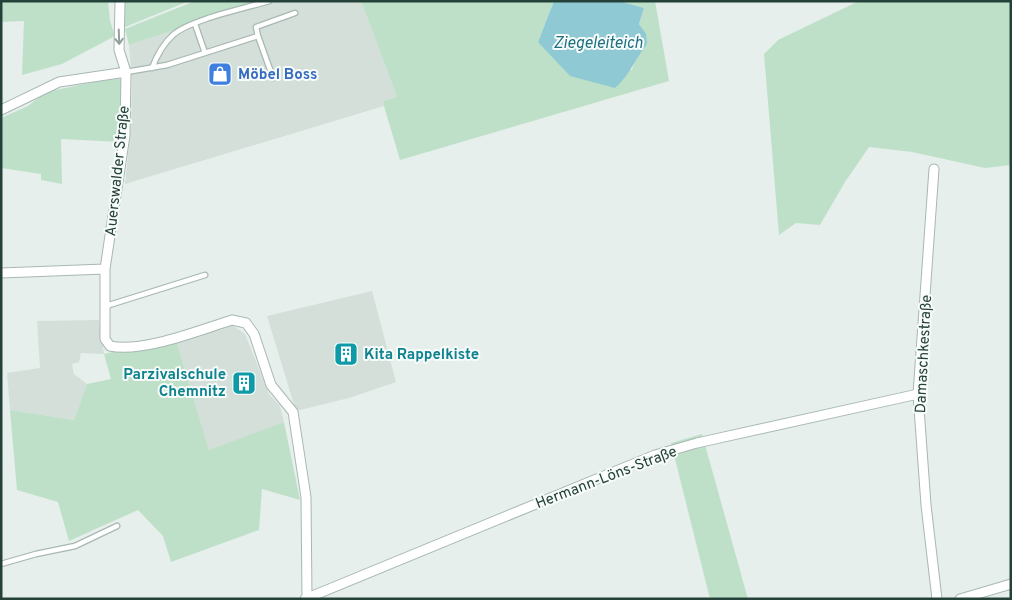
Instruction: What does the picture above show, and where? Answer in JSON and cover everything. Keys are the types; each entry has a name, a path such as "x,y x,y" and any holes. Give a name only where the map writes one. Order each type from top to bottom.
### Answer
{"street":[{"name":"Auerswalder Straße","path":"120,1 119,50 126,72 124,135 105,270 105,339 110,346 121,348 138,347 232,320 246,323 254,334 271,385 292,412 306,497 306,599"},
{"path":"1,110 59,82 126,72"},
{"name":"Damaschkestraße","path":"934,169 918,394 926,505 937,599"},
{"path":"1,273 105,270"},
{"name":"Hermann-Löns-Straße","path":"306,599 655,455 698,443 918,394"},
{"path":"960,599 1011,584"}],"lane":[{"path":"152,68 157,54 174,34 195,24 269,1"},
{"path":"273,78 256,27 295,12"},
{"path":"195,24 205,53"},
{"path":"126,72 152,68 258,36"},
{"path":"106,306 205,275"},
{"path":"1,564 75,546 117,526"}],"shaded area":[{"path":"263,1 361,1 397,97 385,101 384,106 125,184 131,127 132,82 129,45"},
{"path":"372,291 396,382 349,398 296,411 267,316"},
{"path":"99,320 104,354 81,353 79,362 72,364 74,374 87,384 74,420 10,410 7,373 40,368 37,321"},
{"path":"232,325 245,334 269,394 280,406 284,422 209,451 175,337"}],"green space":[{"path":"1,1 108,1 110,21 115,36 62,64 22,75 24,21 1,22"},
{"path":"125,1 189,1 125,27"},
{"path":"195,1 263,1 129,45 125,29"},
{"path":"361,1 554,1 538,42 632,70 645,43 645,38 639,24 644,8 619,1 655,1 669,81 400,160 384,106 384,101 397,97"},
{"path":"859,1 1011,1 1011,165 985,168 912,152 869,147 845,182 820,225 796,223 779,235 764,54 778,40"},
{"path":"117,77 123,81 121,142 61,139 62,184 41,180 41,174 1,168 1,118 28,106 46,92"},
{"path":"175,337 209,450 284,422 300,500 262,489 259,530 171,562 163,536 138,510 69,541 58,502 17,490 10,410 74,420 87,384 111,379 104,354"},
{"path":"702,434 748,599 710,599 671,443"}],"water":[{"name":"Ziegeleiteich","path":"554,1 619,1 644,8 639,24 646,34 647,44 625,78 615,88 570,76 538,42"}],"place":[{"name":"Möbel Boss","path":"220,74"},
{"name":"Kita Rappelkiste","path":"346,354"},
{"name":"Parzivalschule Chemnitz","path":"244,383"}]}
